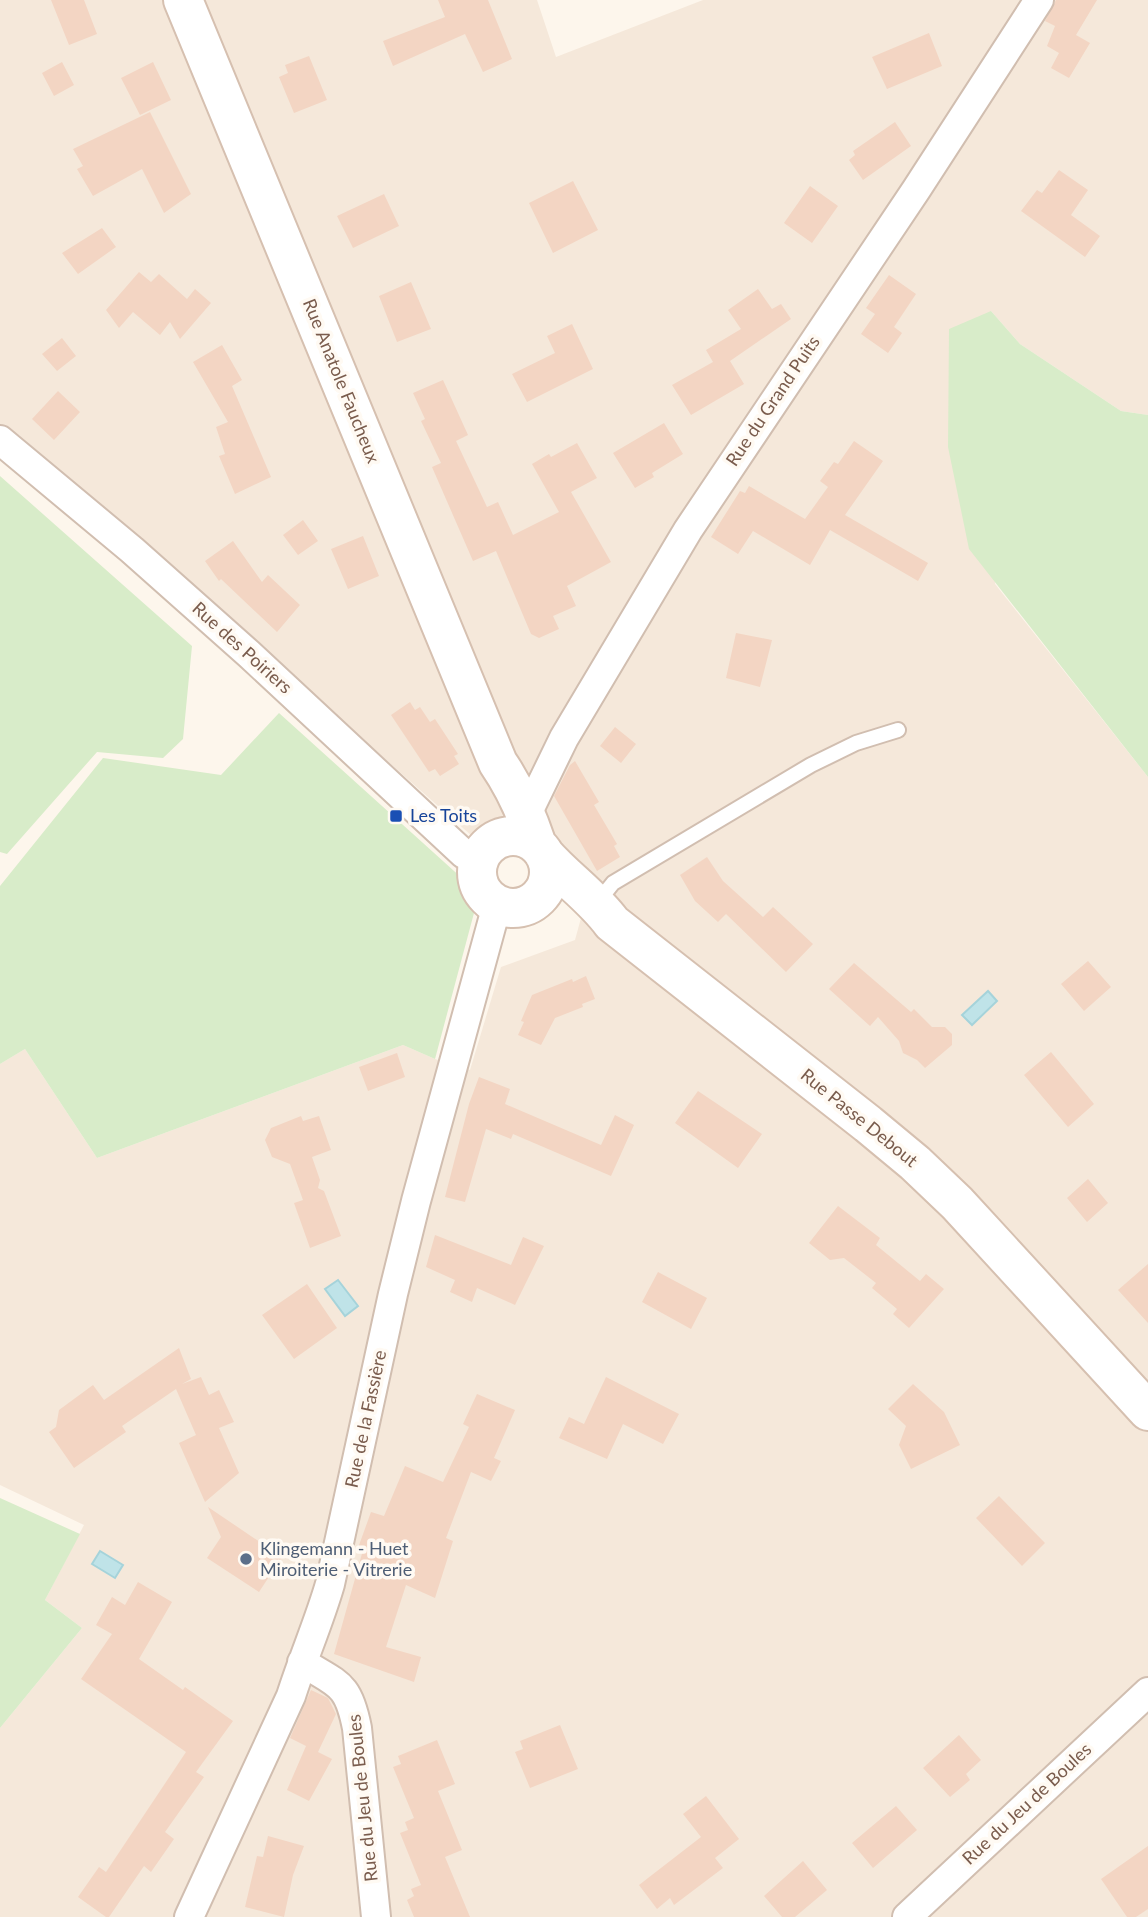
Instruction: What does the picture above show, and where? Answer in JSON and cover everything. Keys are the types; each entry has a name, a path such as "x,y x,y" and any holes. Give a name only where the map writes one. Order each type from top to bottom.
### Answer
{"main road":[{"name":"Rue Anatole Faucheux","path":"183,0 498,763 505,804 518,842"},
{"path":"514,905 540,897 549,876 548,865 518,842 477,876 480,888 487,898 514,905 605,913"},
{"name":"Rue Passe Debout","path":"518,842 915,1163 957,1203 1148,1411"}],"street":[{"name":"Rue du Grand Puits","path":"518,842 564,738 688,530 916,190 1039,0"},
{"name":"Rue des Poiriers","path":"0,440 132,550 249,654 464,854 518,842"},
{"name":"Rue de la Fassière","path":"189,1917 291,1696 318,1625 330,1584 410,1228 514,905"},
{"name":"Rue du Jeu de Boules","path":"302,1662 334,1680 344,1689 352,1704 357,1728 376,1917"},
{"name":"Rue du Jeu de Boules","path":"907,1917 1148,1692"}],"lane":[{"path":"605,913 613,883 811,765 856,743 898,730"}],"shaded area":[{"path":"0,0 537,0 556,57 703,0 1148,0 1148,415 1121,411 1020,344 991,311 995,584 1148,777 1148,1917 0,1917 0,1728 82,1628 45,1600 84,1525 0,1485 0,1064 25,1049 97,1158 403,1045 470,1070 501,967 575,940 590,885 539,818 472,836 19,435 0,455"}],"green space":[{"path":"991,311 1020,344 1121,411 1148,415 1148,777 969,549 948,447 949,329"},
{"path":"0,476 192,646 183,739 163,758 97,752 7,854 0,852"},
{"path":"279,713 464,880 474,913 435,1059 403,1045 97,1158 25,1049 0,1064 0,886 103,758 221,775"},
{"path":"0,1498 80,1534 45,1600 82,1628 0,1728"}],"water":[{"path":"988,991 997,1001 972,1025 962,1015"},
{"path":"338,1280 358,1306 345,1316 325,1289"},
{"path":"100,1551 123,1565 115,1578 92,1564"}],"building":[{"path":"51,0 84,0 97,34 69,45"},
{"path":"438,0 488,0 512,59 483,72 465,34 393,66 383,41 445,17"},
{"path":"1056,0 1097,0 1076,35 1090,43 1069,78 1051,68 1059,53 1047,46 1055,26 1045,21"},
{"path":"929,33 942,66 887,89 872,57"},
{"path":"309,56 327,100 294,113 279,77 288,73 285,65"},
{"path":"62,62 74,85 54,96 42,73"},
{"path":"153,62 171,100 140,115 121,78"},
{"path":"150,112 191,194 164,213 142,169 93,196 77,169 83,166 73,149"},
{"path":"895,122 911,146 863,180 849,160 855,155 853,151"},
{"path":"1059,170 1088,190 1071,215 1100,236 1085,257 1021,211 1037,190 1042,193"},
{"path":"573,181 598,230 553,253 529,203"},
{"path":"810,186 838,206 812,243 784,223"},
{"path":"384,194 399,226 353,248 337,216"},
{"path":"102,228 116,247 78,274 62,253"},
{"path":"139,272 151,282 159,274 187,299 195,289 211,303 180,339 170,322 160,335 133,312 119,328 106,310"},
{"path":"889,275 916,294 894,327 902,333 888,353 861,334 875,314 866,308"},
{"path":"411,282 431,329 397,342 379,296"},
{"path":"758,289 772,309 781,304 791,319 730,361 744,384 691,415 672,385 713,362 706,350 741,329 728,310"},
{"path":"572,324 593,369 527,402 512,374 555,353 547,336"},
{"path":"62,338 76,356 57,371 42,354"},
{"path":"222,345 242,380 232,386 271,477 235,494 219,456 225,454 216,427 228,422 193,362"},
{"path":"443,380 468,435 456,441 487,507 498,502 513,535 559,512 532,464 577,443 597,478 571,492 611,562 567,586 576,606 553,616 559,629 539,638 531,634 496,551 473,561 432,467 441,463 421,421 425,419 413,393"},
{"path":"58,391 80,412 54,440 32,419"},
{"path":"664,423 683,454 652,473 654,477 635,488 613,453"},
{"path":"854,441 883,461 845,515 928,563 918,581 830,530 810,565 753,531 738,554 711,537 740,491 745,493 749,486 805,519 828,487 820,481 834,462 838,464"},
{"path":"303,520 318,541 298,555 283,535"},
{"path":"363,536 379,576 348,589 331,549"},
{"path":"233,541 262,582 268,575 300,605 277,632 221,579 219,581 205,561"},
{"path":"736,633 772,640 760,687 726,678"},
{"path":"410,702 415,710 420,707 430,722 435,719 458,754 454,756 459,764 440,776 435,769 429,772 391,715"},
{"path":"615,727 636,744 621,763 600,746"},
{"path":"575,761 599,802 594,805 617,844 614,846 620,857 597,871 554,796 570,765"},
{"path":"707,857 723,881 763,917 773,907 813,944 786,972 726,914 718,922 695,901 680,875"},
{"path":"1088,961 1111,987 1084,1011 1061,984"},
{"path":"854,963 911,1012 914,1009 932,1027 945,1027 952,1034 952,1045 925,1068 917,1060 903,1053 899,1041 878,1017 870,1026 829,989"},
{"path":"586,976 595,999 555,1018 541,1045 518,1035 532,995"},
{"path":"1051,1052 1094,1104 1068,1127 1024,1075"},
{"path":"397,1053 405,1077 368,1091 359,1067"},
{"path":"479,1077 510,1089 505,1104 601,1145 615,1115 634,1125 611,1176 513,1134 511,1139 486,1129 465,1202 445,1197 469,1104"},
{"path":"698,1091 762,1134 738,1168 675,1123"},
{"path":"301,1116 303,1121 319,1116 331,1150 312,1157 320,1180 318,1188 324,1191 341,1236 310,1248 294,1203 303,1200 290,1164 272,1157 265,1140 271,1128"},
{"path":"1088,1179 1108,1203 1087,1222 1067,1198"},
{"path":"838,1206 880,1238 876,1245 920,1281 926,1274 944,1289 909,1328 893,1314 897,1309 872,1288 876,1283 844,1258 830,1260 809,1243"},
{"path":"435,1235 511,1265 523,1237 544,1246 515,1305 477,1288 472,1302 450,1292 455,1280 426,1267"},
{"path":"1148,1264 1148,1323 1118,1290"},
{"path":"658,1272 707,1298 691,1329 642,1302"},
{"path":"307,1284 337,1328 294,1359 262,1315"},
{"path":"179,1348 191,1379 182,1384 201,1377 209,1395 219,1390 234,1422 219,1428 239,1473 205,1502 179,1443 196,1435 176,1389 122,1426 126,1432 74,1468 49,1432 56,1427 59,1410 93,1385 104,1400"},
{"path":"606,1377 679,1414 663,1444 623,1424 607,1459 559,1438 569,1417 584,1424"},
{"path":"913,1384 944,1412 960,1445 911,1469 899,1445 906,1426 888,1409"},
{"path":"477,1394 515,1410 494,1458 501,1461 491,1481 471,1472 446,1538 453,1541 435,1598 406,1585 386,1647 421,1657 414,1682 334,1654 363,1550 358,1548 371,1512 384,1516 405,1466 443,1482 469,1427 463,1424"},
{"path":"999,1496 1045,1543 1022,1566 976,1518"},
{"path":"208,1507 282,1557 259,1592 207,1558 221,1537"},
{"path":"138,1582 172,1602 139,1659 233,1721 196,1772 204,1777 165,1832 174,1839 151,1872 144,1866 109,1917 106,1917 78,1897 99,1867 106,1872 186,1752 81,1679 112,1634 96,1625 112,1597 125,1605"},
{"path":"311,1690 328,1698 336,1714 318,1752 332,1759 309,1801 287,1790 306,1746 290,1738"},
{"path":"560,1725 578,1769 530,1788 515,1752 523,1749 520,1741"},
{"path":"959,1735 981,1760 966,1774 970,1780 950,1797 923,1768"},
{"path":"437,1740 455,1784 438,1791 462,1850 445,1857 470,1917 414,1917 407,1900 414,1896 411,1889 421,1885 400,1833 408,1830 405,1822 414,1818 393,1767 401,1764 398,1756"},
{"path":"706,1796 739,1839 715,1858 723,1868 674,1905 670,1898 657,1909 639,1885 701,1837 683,1814"},
{"path":"896,1806 917,1830 873,1868 852,1843"},
{"path":"268,1836 304,1846 293,1875 284,1917 245,1907 257,1856 263,1857"},
{"path":"1148,1846 1148,1909 1136,1917 1127,1917 1101,1879"},
{"path":"803,1861 827,1890 795,1917 782,1917 764,1896"}],"place":[{"name":"Les Toits","path":"396,816"},
{"name":"Klingemann - Huet Miroiterie - Vitrerie","path":"246,1559"}]}
